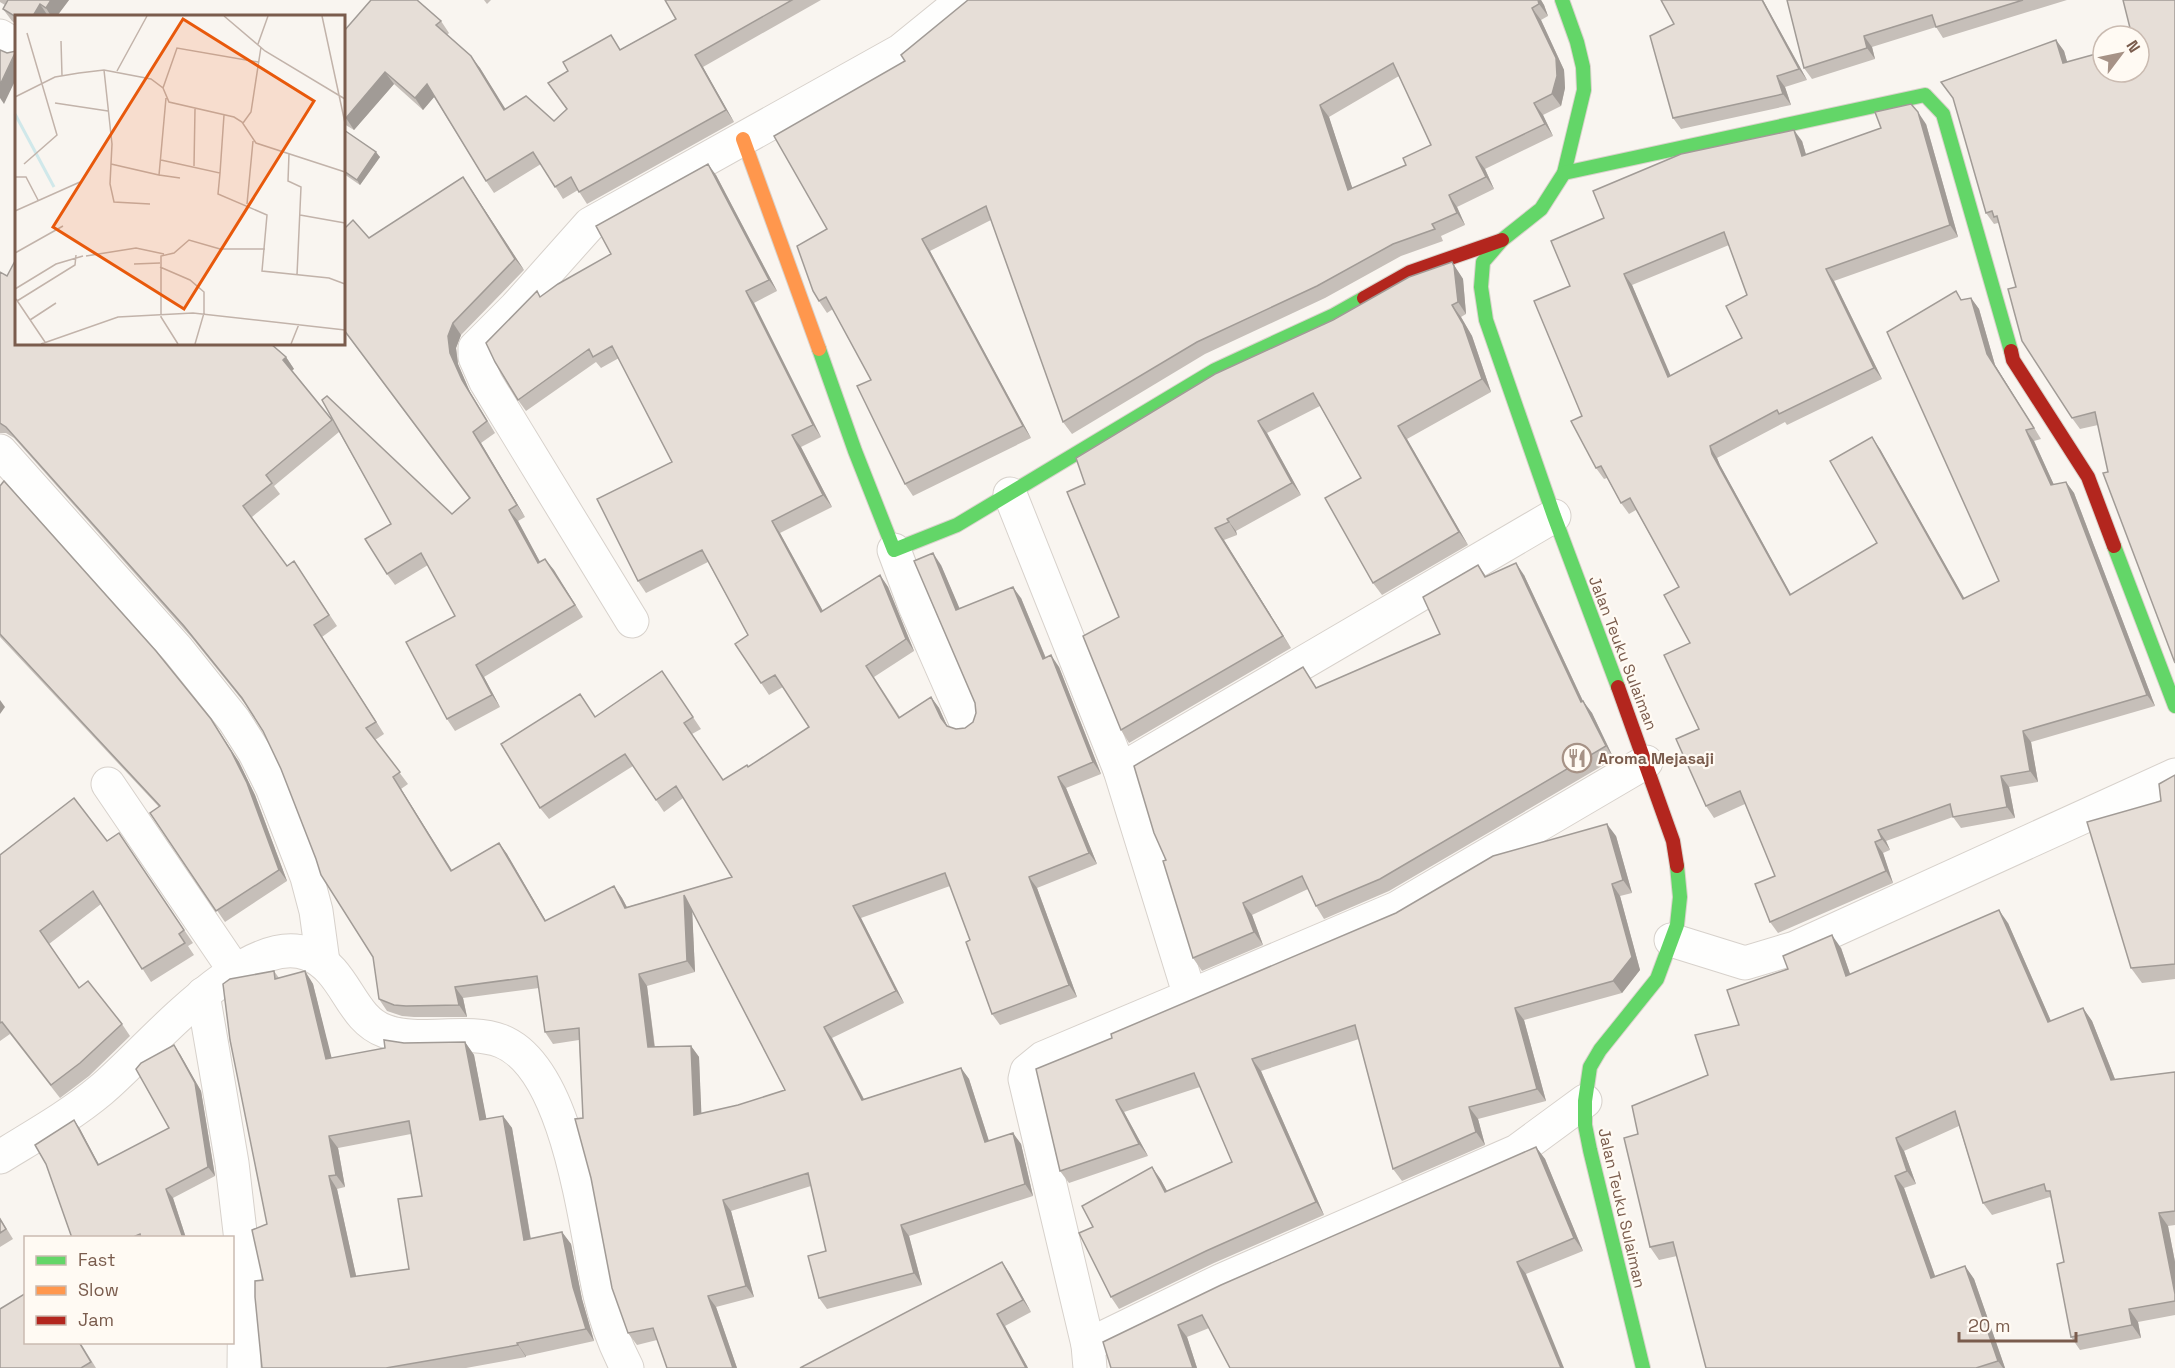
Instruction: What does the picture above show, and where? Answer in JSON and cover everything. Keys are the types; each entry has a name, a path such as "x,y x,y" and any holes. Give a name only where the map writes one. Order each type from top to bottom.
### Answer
{"street":[{"path":"632,621 486,382 475,357 475,348 516,307 590,224 900,51 963,0"},
{"name":"Jalan Teuku Sulaiman","path":"1562,0 1577,42 1583,67 1584,90 1564,173 1541,209 1502,240 1482,262 1481,287 1486,320 1554,516 1646,762 1673,841 1677,865 1680,897 1677,925 1657,979 1600,1050 1590,1067 1585,1101 1585,1125 1590,1150 1643,1368"},
{"path":"0,36 15,45"},
{"path":"1564,173 1925,95 1943,114 2013,360 2088,477 2175,706"},
{"path":"743,139 855,451 915,606 966,722"},
{"path":"894,550 957,525 1215,370 1334,315 1410,272 1502,240"},
{"path":"0,451 178,650 239,728 272,787 307,877 315,910 322,962"},
{"path":"1010,494 1120,770 1191,996"},
{"path":"1120,770 1554,516"},
{"path":"1585,1101 1517,1151 1222,1280 1089,1357 1024,1079 1027,1071 1042,1058 1396,908 1646,762"},
{"path":"1671,940 1745,963 1795,948 2175,775"},
{"path":"108,784 235,971"},
{"path":"0,1157 67,1115 100,1091 203,994 235,971 275,952 291,950 307,954 322,962 337,975 363,1016 374,1026 404,1036 486,1038 501,1041 528,1062 544,1083 561,1118 600,1297 627,1368"},
{"path":"203,994 232,1163 245,1275 244,1368"}],"building":[{"path":"8,0 51,0 46,8 40,4 34,15 15,16 3,9"},
{"path":"371,0 417,0 441,21 436,25 471,56 504,110 526,96 554,121 567,109 548,83 568,71 563,62 611,35 620,50 676,19 665,0 792,0 695,55 726,110 579,192 571,177 555,187 533,152 486,181 427,84 415,98 385,72 345,118 345,30"},
{"path":"968,0 1538,0 1539,4 1532,8 1556,58 1557,76 1552,94 1534,103 1545,124 1476,157 1486,177 1449,195 1457,213 1432,224 1435,229 1393,244 1317,286 1197,342 1063,422 986,206 922,239 1023,426 905,484 857,386 871,380 826,297 819,301 813,291 797,246 827,229 774,136 905,61 901,55","holes":["1393,63 1431,145 1403,158 1406,165 1348,190 1320,105"]},
{"path":"1661,0 1762,0 1799,69 1777,76 1783,94 1673,118 1650,36 1674,24"},
{"path":"1787,0 2023,0 1936,27 1932,15 1864,36 1867,48 1804,68"},
{"path":"2123,0 2175,0 2175,663 2103,473 2108,472 2095,412 2072,418 2022,341 2008,289 2016,287 1997,216 1994,217 1992,211 1986,213 1953,98 1941,82 2056,40 2063,63 2091,55 2091,84 2151,84 2151,24 2129,24"},
{"path":"0,50 7,53 15,51 15,53 0,85"},
{"path":"1911,104 1918,112 1950,225 1826,269 1874,368 1779,414 1777,410 1710,446 1712,454 1790,595 1877,543 1830,461 1872,437 1963,599 1999,581 1887,332 1956,291 1961,300 1971,298 1987,354 2034,428 2026,430 2051,485 2066,482 2147,695 2023,731 2030,771 2001,776 2007,807 1953,817 1950,804 1878,830 1882,839 1875,842 1886,871 1770,922 1755,884 1775,876 1740,791 1706,806 1676,739 1699,729 1664,655 1690,643 1664,595 1679,587 1630,498 1621,503 1601,466 1596,468 1571,421 1582,416 1534,301 1570,286 1551,241 1604,218 1593,191 1681,154 1794,130 1802,156 1881,128 1875,112","holes":["1724,232 1747,295 1726,306 1742,338 1668,377 1624,274"]},
{"path":"345,131 376,152 357,180 345,172"},
{"path":"708,164 769,280 746,291 813,425 792,435 823,495 772,521 821,612 880,575 906,639 866,666 899,718 931,697 947,726 956,729 965,728 973,722 976,713 975,703 914,561 933,553 956,610 1013,587 1043,659 1051,655 1093,762 1058,777 1089,853 1029,877 1069,985 992,1014 966,942 970,940 945,873 853,906 896,991 824,1027 862,1100 961,1068 985,1142 1013,1133 1025,1184 901,1225 914,1273 819,1298 808,1256 826,1251 808,1173 723,1200 746,1286 708,1296 733,1368 667,1368 653,1328 628,1333 612,1288 591,1178 575,1119 583,1118 579,1028 545,1032 537,976 455,987 459,1005 406,1006 394,1005 379,999 373,957 321,875 281,769 263,731 242,698 184,626 0,423 0,272 7,276 15,261 15,345 272,345 286,357 283,360 332,420 266,475 272,483 243,506 287,566 294,561 329,615 314,625 376,722 366,728 400,772 393,777 451,871 499,843 545,921 614,886 625,908 732,877 676,786 656,800 625,754 540,808 501,744 580,694 595,717 662,671 693,717 684,723 723,780 747,765 748,767 809,727 775,675 761,683 735,644 748,635 702,550 638,581 597,499 672,462 612,346 593,357 589,349 518,400 486,343 537,291 540,297 611,254 596,226","holes":["684,895 785,1090 738,1105 694,1115 691,1046 648,1047 639,974 687,961"]},
{"path":"463,177 515,259 453,323 448,336 450,353 462,380 487,421 473,432 517,505 509,510 538,563 545,559 575,605 476,665 492,695 447,719 406,642 455,616 421,553 387,574 365,539 391,524 322,400 327,396 452,514 470,498 345,331 345,228 353,220 369,238"},
{"path":"1452,262 1458,302 1452,305 1463,324 1482,379 1398,426 1459,532 1373,583 1325,498 1361,478 1313,393 1258,421 1292,483 1227,519 1229,522 1215,528 1283,636 1121,730 1083,636 1119,617 1067,492 1085,484 1076,458 1215,374 1333,320 1409,277"},
{"path":"4,481 156,651 211,719 247,783 279,870 216,911 150,813 160,806 0,634 0,486"},
{"path":"1516,563 1581,702 1583,701 1606,746 1380,879 1316,906 1302,876 1243,903 1254,932 1193,958 1163,861 1166,860 1154,833 1134,766 1303,667 1316,688 1440,634 1423,597 1478,565 1485,577"},
{"path":"2175,775 2175,964 2131,968 2087,822 2161,801 2159,784"},
{"path":"74,798 107,841 119,833 184,930 179,934 185,943 142,969 93,891 40,931 79,988 88,981 122,1024 80,1063 51,1085 2,1022 0,1023 0,855"},
{"path":"1607,824 1623,880 1612,884 1632,957 1613,981 1515,1008 1537,1089 1469,1107 1476,1132 1393,1169 1355,1025 1252,1059 1316,1202 1111,1297 1079,1233 1093,1227 1082,1206 1152,1167 1165,1192 1232,1162 1194,1073 1116,1100 1139,1144 1060,1171 1036,1069 1112,1038 1111,1034 1396,913 1493,856"},
{"path":"1999,910 2048,1022 2083,1008 2111,1080 2175,1072 2175,1211 2159,1213 2175,1301 2129,1309 2132,1325 2071,1337 2057,1264 2064,1262 2050,1191 2046,1191 2044,1184 1983,1203 1955,1111 1896,1138 1907,1171 1895,1176 1931,1278 1965,1266 1998,1361 1976,1368 1706,1368 1673,1242 1650,1247 1624,1138 1638,1134 1632,1106 1708,1075 1695,1035 1739,1025 1727,990 1788,969 1783,956 1832,935 1846,976"},
{"path":"274,971 275,979 305,971 326,1059 385,1048 384,1040 404,1043 465,1042 480,1120 503,1116 524,1240 562,1232 573,1287 586,1329 517,1343 518,1345 386,1368 262,1368 255,1281 263,1280 252,1230 267,1224 230,1040 223,984 230,979","holes":["409,1121 422,1196 398,1199 409,1269 351,1277 329,1176 336,1175 329,1136"]},
{"path":"174,1045 195,1083 208,1167 166,1189 182,1236 140,1236 140,1234 136,1236 71,1236 46,1164 35,1145 74,1120 98,1165 169,1128 136,1069 141,1063"},
{"path":"1536,1147 1574,1238 1517,1262 1561,1368 1230,1368 1202,1315 1178,1325 1193,1368 1111,1368 1103,1342 1221,1285"},
{"path":"0,1219 6,1229 0,1233"},
{"path":"1002,1262 1023,1300 997,1314 1026,1368 800,1368"},
{"path":"24,1294 24,1344 80,1344 91,1362 81,1368 0,1368 0,1309"}],"traffic: fast":[{"path":"1562,0 1577,42 1583,67 1584,90 1564,173 1541,209 1502,240 1483,262 1481,287 1486,320 1554,516 1618,687"},
{"path":"1564,173 1925,95 1943,114 2011,351"},
{"path":"819,349 855,451 894,550 957,525 1215,370 1334,315 1364,298"},
{"path":"2114,546 2175,706"},
{"path":"1643,1368 1590,1150 1585,1125 1585,1101 1590,1067 1600,1050 1657,979 1677,925 1680,897 1677,866"}],"traffic: slow":[{"path":"743,139 819,349"}],"traffic: jam":[{"path":"1364,298 1410,272 1502,240"},
{"path":"2011,351 2013,360 2088,477 2114,546"},
{"path":"1618,687 1673,841 1677,866"}],"place":[{"name":"Aroma Mejasaji","path":"1577,758"}]}
